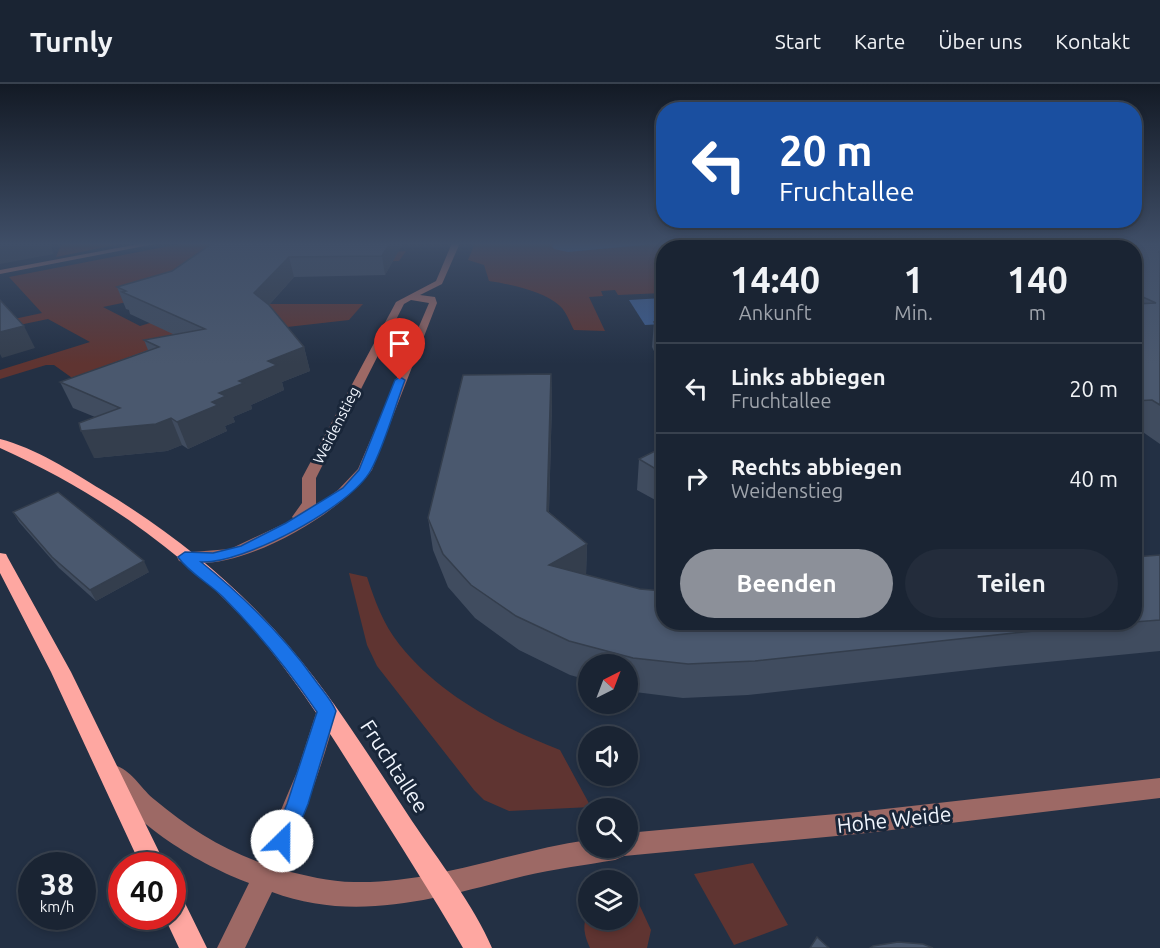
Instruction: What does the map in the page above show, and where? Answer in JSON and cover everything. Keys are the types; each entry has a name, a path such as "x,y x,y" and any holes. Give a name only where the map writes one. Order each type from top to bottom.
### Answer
{"main road":[{"name":"Fruchtallee","path":"0,443 61,472 127,513 227,591 263,628 296,667 327,711 440,885 478,948"},
{"path":"0,558 28,606 83,714 147,852"},
{"path":"185,930 194,948"}],"street":[{"name":"Weidenstieg","path":"291,526 305,513 310,503 312,492 309,478 398,305 402,300 436,283"},
{"name":"Weidenstieg","path":"185,557 213,558 235,553 291,526 348,491 361,477 433,303 428,297 410,297"},
{"path":"231,948 267,877 297,804 327,711"},
{"path":"100,752 125,787 156,818 190,842 267,877 308,888 346,895 386,895 440,885 527,863 578,854"},
{"name":"Hohe Weide","path":"638,845 858,823 1160,788"}],"shaded area":[{"path":"15,283 217,283 103,307 140,326 212,304 363,304 349,320 224,334 75,380 54,365 46,365 0,379 0,370 90,342 48,319 0,329 0,322 42,313"},
{"path":"502,283 656,283 656,293 618,295 615,290 601,291 603,296 589,297 605,331 574,330 564,311 553,301 526,289"},
{"path":"349,573 367,577 388,628 415,662 433,679 472,708 516,731 560,750 586,798 578,798 578,808 509,811 484,800 377,666 367,645"},
{"path":"753,863 788,925 734,945 694,874"},
{"path":"638,902 651,930 647,948 590,948 584,930 638,930"}],"water":[{"path":"656,298 656,324 645,325 629,300"}],"building":[{"path":"130,283 263,283 254,293 269,305 304,347 268,361 277,365 239,381 244,383 219,393 226,396 212,402 218,405 177,422 171,418 156,424 81,431 79,423 120,408 60,382 159,347 144,340 205,329 122,292 126,291 117,287"},
{"path":"1142,283 1160,283 1160,405 1152,400 1142,401 1142,304 1156,303 1142,297"},
{"path":"0,300 24,326 0,332"},
{"path":"551,374 547,511 587,544 549,565 640,589 656,590 656,630 1046,630 755,661 688,664 638,659 638,654 618,654 569,641 516,616 471,585 443,554 428,518 463,375"},
{"path":"656,450 656,469 639,459"},
{"path":"58,492 144,561 90,590 52,557 13,512"},
{"path":"1160,555 1160,620 1142,621 1142,556"},
{"path":"817,937 829,948 810,948"},
{"path":"898,942 923,944 933,948 870,948"}],"route":[{"path":"282,841 319,742 327,711 296,667 263,628 227,591 185,557 213,558 246,549 291,526 348,491 356,484 365,470 400,380"}]}
